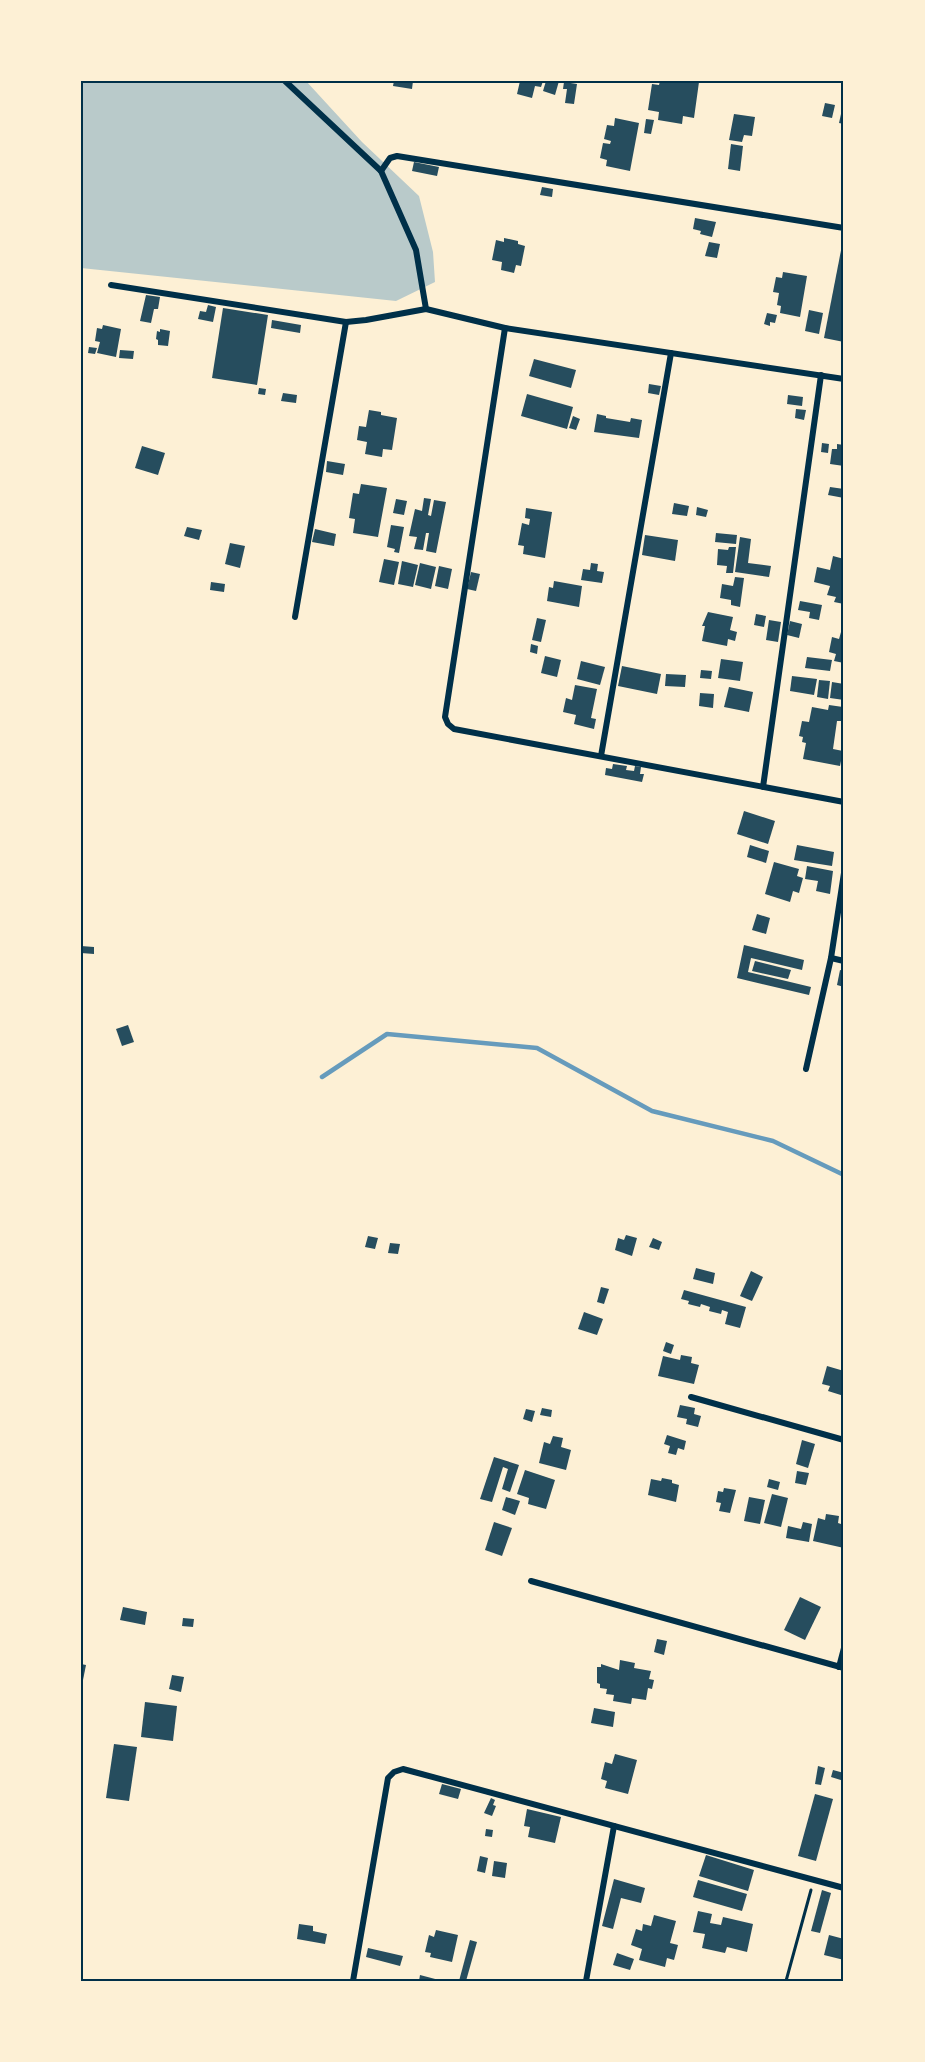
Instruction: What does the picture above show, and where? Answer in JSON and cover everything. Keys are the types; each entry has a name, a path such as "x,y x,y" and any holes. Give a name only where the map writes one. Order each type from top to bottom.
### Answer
{"street":[{"path":"285,81 381,171 416,250 426,309"},
{"path":"381,171 390,158 397,156 844,228"},
{"path":"111,285 346,322 426,309 505,328 844,379"},
{"path":"296,617 346,322"},
{"path":"505,328 445,717 448,724 454,729 844,802"},
{"path":"601,756 671,353"},
{"path":"763,787 821,375"},
{"path":"806,1069 831,958 844,873"},
{"path":"831,958 844,961"},
{"path":"691,1397 844,1440"},
{"path":"531,1581 842,1667 844,1648"},
{"path":"353,1981 388,1778 394,1772 403,1769 844,1888"},
{"path":"585,1981 614,1826"}],"path":[{"path":"786,1981 813,1880"}],"shaded area":[{"path":"81,81 306,81 362,142 419,196 433,252 435,282 396,301 81,268"}],"building":[{"path":"394,81 413,81 412,89 393,86"},
{"path":"520,81 543,81 541,87 535,86 532,98 517,94"},
{"path":"546,81 559,81 555,95 543,91"},
{"path":"660,81 699,82 694,118 683,116 682,124 658,120 659,112 648,110 652,84 659,85"},
{"path":"564,82 577,84 574,104 565,103 567,89 563,89"},
{"path":"825,103 835,105 832,118 822,116"},
{"path":"844,105 844,124 839,123"},
{"path":"734,114 755,117 752,136 744,135 742,142 729,140"},
{"path":"615,118 639,123 630,171 606,166 607,160 600,158 603,143 610,144 611,141 604,139 607,125 614,126"},
{"path":"646,119 654,120 651,134 644,133"},
{"path":"731,144 743,146 740,171 728,169"},
{"path":"414,162 439,167 437,176 412,171"},
{"path":"542,187 553,189 552,197 540,195"},
{"path":"695,218 716,222 712,237 700,234 701,231 693,229"},
{"path":"504,238 518,241 518,244 525,246 521,266 516,265 514,273 501,270 502,262 492,260 496,240 504,242"},
{"path":"844,240 844,342 824,338"},
{"path":"709,242 720,244 717,258 705,256"},
{"path":"783,272 807,276 800,317 780,313 781,306 777,305 779,293 773,292 776,277 782,278"},
{"path":"146,295 160,297 158,309 154,309 151,323 140,321"},
{"path":"208,305 216,307 213,322 198,319 200,311 206,312"},
{"path":"223,308 268,315 257,385 212,378"},
{"path":"809,310 823,313 819,334 805,331"},
{"path":"767,313 777,315 775,323 770,322 770,326 764,324"},
{"path":"272,320 301,325 300,333 271,328"},
{"path":"103,325 121,329 116,357 97,353 100,342 95,341 97,328 102,329"},
{"path":"160,329 170,331 168,346 158,345 157,331 160,332"},
{"path":"89,347 97,348 95,354 88,353"},
{"path":"120,350 134,351 133,359 119,358"},
{"path":"534,359 576,370 571,388 529,376"},
{"path":"649,384 661,386 659,395 648,393"},
{"path":"259,388 266,389 265,395 258,394"},
{"path":"283,393 297,395 296,403 281,401"},
{"path":"527,394 573,407 567,429 521,416"},
{"path":"788,395 803,397 802,406 787,404"},
{"path":"796,409 806,410 804,420 795,418"},
{"path":"369,410 397,418 392,450 383,449 382,457 365,454 367,442 357,440 359,426 366,427"},
{"path":"597,414 630,422 631,418 642,420 639,438 594,432"},
{"path":"573,416 580,419 576,430 569,428"},
{"path":"822,443 829,444 828,453 821,452"},
{"path":"837,444 844,445 844,466 830,464 832,449 837,449"},
{"path":"142,446 165,453 158,475 135,468"},
{"path":"327,461 345,464 343,475 326,472"},
{"path":"361,484 387,488 378,537 353,533 355,519 349,518 353,493 359,494"},
{"path":"830,487 844,489 844,498 828,495"},
{"path":"424,498 431,499 428,515 431,516 434,500 446,502 436,553 426,551 429,533 426,533 423,550 414,549 417,537 409,536 415,509 422,511"},
{"path":"396,499 407,501 404,515 393,513"},
{"path":"674,503 689,506 687,516 672,514"},
{"path":"697,507 708,510 706,517 696,515"},
{"path":"526,508 552,512 545,558 523,554 524,546 518,545 522,523 529,525 530,519 525,518"},
{"path":"391,525 404,527 399,553 387,547"},
{"path":"187,527 202,530 199,540 184,536"},
{"path":"315,529 336,534 334,546 312,542"},
{"path":"716,533 737,535 736,544 715,542"},
{"path":"645,535 678,540 675,561 642,555"},
{"path":"740,537 751,539 748,563 771,566 769,577 735,572"},
{"path":"230,543 245,546 240,568 225,564"},
{"path":"729,547 736,547 733,573 726,573 727,566 717,565 718,549 728,550"},
{"path":"833,556 844,559 844,604 834,602 836,597 827,595 830,586 814,582 817,567 830,570"},
{"path":"384,559 399,562 394,585 379,582"},
{"path":"402,561 418,565 413,587 398,584"},
{"path":"420,563 436,567 431,589 415,585"},
{"path":"591,563 598,564 597,571 604,572 602,583 581,580 583,569 590,570"},
{"path":"439,566 452,569 448,589 435,586"},
{"path":"471,572 480,574 476,591 467,589"},
{"path":"735,577 744,578 740,607 731,605 731,600 720,598 722,584 733,586"},
{"path":"554,581 582,586 579,607 547,601 549,587 553,588"},
{"path":"211,582 225,584 224,592 210,590"},
{"path":"800,601 822,605 819,620 809,618 810,612 798,610"},
{"path":"708,612 733,617 730,630 737,632 735,641 728,639 727,646 702,641 705,626 702,626"},
{"path":"756,614 766,616 764,627 754,625"},
{"path":"537,618 546,620 541,642 532,640"},
{"path":"769,620 781,622 778,642 766,640"},
{"path":"790,621 802,624 799,638 787,635"},
{"path":"841,632 844,632 844,663 834,661 836,654 829,652 832,637 839,639"},
{"path":"531,644 538,646 537,654 530,652"},
{"path":"545,656 561,660 557,677 541,673"},
{"path":"807,657 832,660 830,671 805,668"},
{"path":"721,659 743,662 740,681 718,678"},
{"path":"581,661 605,667 600,685 577,679"},
{"path":"622,666 661,674 657,694 618,686"},
{"path":"701,670 712,671 711,679 700,678"},
{"path":"666,674 686,675 685,687 665,686"},
{"path":"792,676 817,679 814,695 790,691"},
{"path":"819,680 830,681 828,699 817,697"},
{"path":"832,682 844,684 844,700 830,698"},
{"path":"575,685 597,689 591,718 596,719 594,729 574,724 576,715 563,712 566,698 572,700"},
{"path":"729,687 753,692 749,712 724,707"},
{"path":"700,693 714,694 713,708 699,706"},
{"path":"829,705 843,707 841,721 837,721 833,749 843,751 840,766 803,759 806,743 802,742 803,737 799,736 802,721 809,722 812,707 828,710"},
{"path":"613,764 627,766 626,770 634,771 635,766 641,767 640,774 644,774 642,782 605,775 606,768 612,769"},
{"path":"744,811 775,821 768,844 737,834"},
{"path":"750,845 769,851 766,863 747,857"},
{"path":"797,845 834,852 832,866 794,860"},
{"path":"774,862 799,869 797,876 803,878 799,893 793,891 790,902 765,894"},
{"path":"807,866 833,871 830,894 816,891 818,881 805,879"},
{"path":"757,914 770,918 766,934 752,930"},
{"path":"744,945 804,960 802,970 751,958 748,972 811,987 809,995 737,978"},
{"path":"81,946 94,947 94,954 81,953"},
{"path":"755,961 791,970 788,979 752,971"},
{"path":"840,970 844,971 844,987 837,985"},
{"path":"128,1025 134,1042 122,1046 116,1029"},
{"path":"626,1235 637,1238 632,1256 615,1250 618,1238 624,1240"},
{"path":"368,1236 378,1238 375,1249 365,1247"},
{"path":"653,1238 662,1242 659,1250 649,1247"},
{"path":"390,1243 400,1244 398,1254 388,1253"},
{"path":"696,1268 715,1273 713,1284 693,1279"},
{"path":"751,1271 763,1277 752,1301 740,1296"},
{"path":"601,1287 609,1289 604,1304 597,1302"},
{"path":"684,1290 746,1307 740,1328 725,1324 728,1312 722,1310 721,1314 709,1311 710,1307 701,1304 700,1307 688,1304 689,1301 681,1299"},
{"path":"584,1312 603,1319 597,1335 578,1329"},
{"path":"666,1342 674,1345 671,1354 663,1351"},
{"path":"681,1355 692,1357 691,1363 699,1365 694,1384 658,1376 663,1356 680,1360"},
{"path":"827,1366 844,1371 844,1396 828,1391 830,1386 822,1384"},
{"path":"680,1405 695,1408 694,1414 701,1416 698,1427 686,1424 687,1419 677,1417"},
{"path":"542,1408 552,1410 551,1417 540,1415"},
{"path":"526,1409 535,1411 532,1422 523,1419"},
{"path":"667,1435 686,1441 684,1450 678,1448 676,1455 668,1453 670,1446 664,1444"},
{"path":"553,1436 563,1438 561,1447 571,1450 566,1470 539,1463 544,1442 550,1444"},
{"path":"802,1440 815,1444 808,1468 796,1464"},
{"path":"494,1457 519,1465 510,1492 502,1489 508,1469 503,1467 492,1502 480,1499"},
{"path":"525,1470 555,1480 546,1509 528,1504 529,1498 517,1494"},
{"path":"797,1471 809,1473 806,1485 795,1483"},
{"path":"662,1478 672,1480 672,1483 679,1485 676,1502 648,1495 651,1479 661,1481"},
{"path":"769,1479 780,1482 778,1490 767,1487"},
{"path":"724,1488 736,1490 730,1513 719,1511 721,1503 716,1502 718,1491 723,1492"},
{"path":"772,1494 788,1498 781,1527 764,1523"},
{"path":"506,1497 520,1501 515,1515 502,1510"},
{"path":"749,1497 765,1500 760,1524 744,1521"},
{"path":"826,1514 839,1516 838,1523 844,1525 844,1548 813,1541 818,1518 825,1520"},
{"path":"494,1522 512,1528 502,1556 485,1550"},
{"path":"803,1522 812,1524 809,1542 786,1538 788,1526 801,1529"},
{"path":"800,1597 821,1607 805,1640 784,1630"},
{"path":"123,1607 147,1612 145,1625 120,1620"},
{"path":"183,1618 194,1619 193,1627 182,1626"},
{"path":"657,1639 667,1641 664,1655 654,1652"},
{"path":"620,1660 635,1663 634,1668 651,1671 649,1679 654,1680 652,1689 648,1688 646,1700 632,1698 631,1704 613,1701 614,1695 606,1694 607,1689 600,1688 600,1684 597,1683 597,1667 601,1667 601,1664 619,1670"},
{"path":"81,1664 86,1665 83,1680 81,1679"},
{"path":"172,1675 184,1677 181,1692 169,1689"},
{"path":"145,1702 177,1706 173,1741 141,1737"},
{"path":"594,1708 615,1712 613,1727 591,1723"},
{"path":"114,1744 137,1747 129,1801 106,1798"},
{"path":"615,1754 637,1760 628,1794 605,1788 607,1781 601,1779 605,1762 612,1764"},
{"path":"818,1766 825,1768 821,1785 815,1784"},
{"path":"833,1770 844,1773 844,1781 831,1777"},
{"path":"442,1784 461,1789 458,1799 439,1794"},
{"path":"815,1794 833,1799 816,1861 798,1856"},
{"path":"491,1798 495,1800 493,1805 496,1806 492,1816 484,1813"},
{"path":"527,1809 561,1817 555,1843 528,1837 530,1827 524,1826"},
{"path":"486,1829 493,1830 492,1837 485,1836"},
{"path":"706,1855 754,1870 748,1891 699,1876"},
{"path":"480,1856 488,1858 485,1873 477,1871"},
{"path":"494,1861 507,1863 505,1878 492,1876"},
{"path":"614,1879 645,1888 641,1903 621,1898 613,1929 602,1926"},
{"path":"698,1880 747,1894 742,1911 693,1897"},
{"path":"822,1890 831,1893 820,1933 811,1931"},
{"path":"698,1911 712,1914 710,1923 721,1925 723,1917 753,1924 747,1952 727,1947 725,1953 702,1948 705,1934 693,1932"},
{"path":"654,1915 676,1921 670,1943 678,1945 674,1960 667,1958 665,1967 639,1960 642,1949 631,1945 636,1929 642,1931 643,1924 651,1926"},
{"path":"299,1924 313,1926 313,1931 327,1934 325,1944 297,1939"},
{"path":"436,1930 458,1935 452,1962 430,1957 431,1953 425,1952 429,1935 434,1937"},
{"path":"829,1935 844,1939 844,1960 824,1955"},
{"path":"470,1940 477,1942 466,1981 459,1981"},
{"path":"368,1948 403,1956 400,1966 366,1957"},
{"path":"617,1953 634,1959 630,1970 613,1965"},
{"path":"420,1975 439,1980 439,1981 419,1981"}],"waterway":[{"path":"322,1077 387,1034 537,1048 652,1111 773,1141 844,1175"}]}
